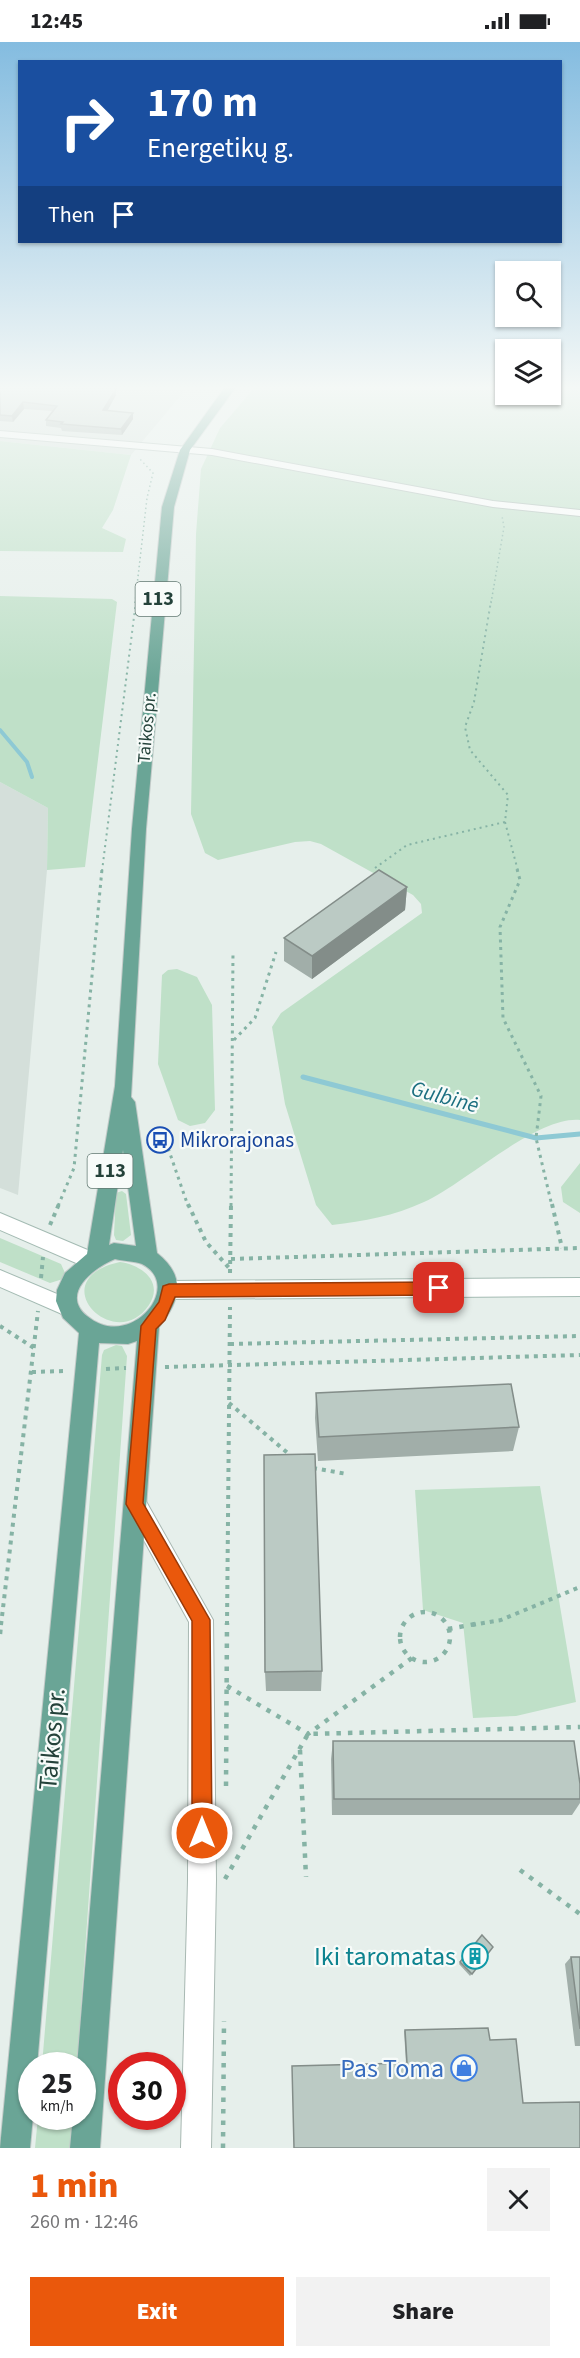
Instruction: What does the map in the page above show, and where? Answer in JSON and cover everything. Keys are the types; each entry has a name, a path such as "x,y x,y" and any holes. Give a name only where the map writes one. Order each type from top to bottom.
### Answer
{"main road":[{"name":"Taikos pr.","path":"94,1258 124,1086 139,829 160,578 173,485"},
{"name":"Taikos pr.","path":"124,1086 147,1256"},
{"path":"123,1251 147,1256 159,1265 166,1277 169,1290 166,1303 159,1316 148,1326 119,1336 90,1331 77,1321 69,1308 68,1295 71,1282 79,1269 94,1258 123,1251"},
{"path":"85,2148 148,1326"},
{"name":"Taikos pr.","path":"15,2148 90,1331"}],"street":[{"path":"394,485 500,505 580,513"},
{"path":"0,1221 94,1258"},
{"path":"0,1278 69,1308"},
{"path":"169,1290 230,1279 580,1287"},
{"path":"135,1504 201,1620 202,1880 196,2148"}],"path":[{"path":"0,1634 34,1348 44,1239 74,1168 103,859 121,733 150,485"},
{"path":"500,505 504,527 474,702 465,727 470,750 508,795 506,822 520,880 500,927 503,1018 541,1096 536,1138 562,1248"},
{"path":"375,868 407,845 506,822"},
{"path":"226,1788 233,952"},
{"path":"233,1042 255,1018 276,952"},
{"path":"160,1140 165,1139 204,1238 230,1279"},
{"path":"230,1259 580,1248"},
{"path":"0,1326 34,1348"},
{"path":"230,1344 580,1336"},
{"path":"229,1365 580,1355"},
{"path":"229,1403 294,1459"},
{"path":"302,1466 347,1474"},
{"path":"448,1629 501,1620 580,1587"},
{"path":"419,1612 435,1614 448,1629 449,1646 440,1658 421,1661 412,1658 401,1641 403,1624 411,1615 419,1612"},
{"path":"225,1880 308,1734 412,1658"},
{"path":"226,1686 308,1734 580,1727"},
{"path":"300,1748 306,1877"},
{"path":"225,1868 225,1891"},
{"path":"520,1870 580,1914"},
{"path":"223,2148 224,2020"}],"shaded area":[{"path":"0,782 48,808 47,870 18,1195 0,1188"}],"green space":[{"path":"0,485 121,485 113,510 102,528 126,539 123,552 0,551"},
{"path":"200,485 580,485 580,1120 562,1122 543,1128 501,1152 441,1193 413,1207 379,1217 332,1225 316,1205 285,1104 272,1027 281,1013 422,913 421,904 413,895 321,844 310,841 295,842 218,860 205,853 191,814 196,534"},
{"path":"0,596 112,599 117,602 85,867 47,870 48,808 0,782"},
{"path":"177,969 197,977 212,1005 215,1110 205,1123 190,1126 178,1120 158,1064 162,975 168,970"},
{"path":"580,1163 580,1213 563,1202 561,1187"},
{"path":"122,1191 126,1194 131,1235 123,1241 116,1240 114,1235 116,1193"},
{"path":"0,1238 61,1264 65,1273 63,1279 50,1283 0,1262"},
{"path":"120,1262 143,1271 152,1282 154,1289 149,1305 135,1318 119,1322 104,1318 92,1309 85,1297 86,1283 97,1271"},
{"path":"116,1345 122,1346 127,1356 78,2052 43,2052 102,1355 104,1350"},
{"path":"540,1486 576,1702 516,1716 473,1718 463,1623 423,1610 415,1490"},
{"path":"37,2130 72,2130 71,2148 35,2148"}],"building":[{"path":"379,870 407,887 312,956 284,938"},
{"path":"511,1384 519,1427 319,1437 316,1393"},
{"path":"315,1454 322,1671 265,1672 264,1455"},
{"path":"333,1741 574,1741 580,1799 334,1799"},
{"name":"Iki taromatas","path":"482,1935 493,1947 472,1974 460,1962"},
{"path":"571,1957 580,1957 580,2029"},
{"path":"488,2028 490,2040 516,2039 523,2103 580,2102 580,2148 294,2148 292,2066 407,2063 405,2030"}],"waterway":[{"name":"Gulbinė","path":"0,730 27,762 32,777"},
{"name":"Gulbinė","path":"303,1077 536,1138 580,1134"}],"place":[{"name":"Mikrorajonas","path":"160,1140"},
{"name":"Iki taromatas","path":"475,1956"},
{"name":"Pas Toma","path":"464,2068"}],"route":[{"path":"202,1833 201,1620 135,1504 148,1326 159,1316 166,1303 169,1290 439,1288"}]}
